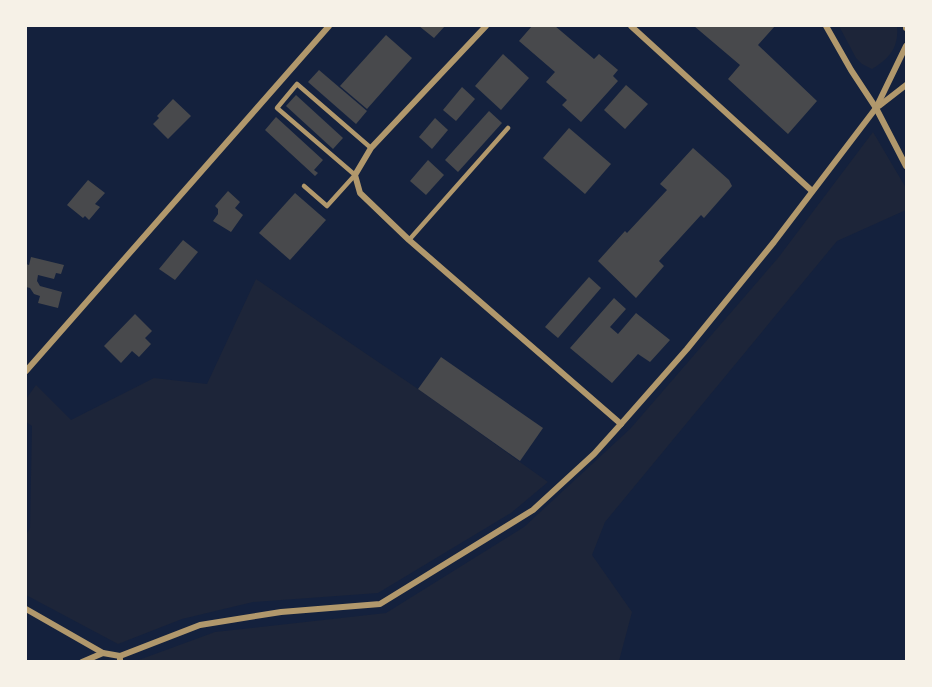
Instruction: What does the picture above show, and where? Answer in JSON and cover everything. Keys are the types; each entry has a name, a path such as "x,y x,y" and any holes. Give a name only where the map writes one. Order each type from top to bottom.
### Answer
{"street":[{"path":"26,371 329,26"},
{"path":"486,26 371,148 355,175 360,193 410,240 621,424"},
{"path":"631,26 812,190"},
{"path":"826,26 876,108 906,166"},
{"path":"26,609 103,653 120,659 200,625 281,612 380,604 533,510 594,454 621,424 687,349 774,242 876,108 906,46"},
{"path":"876,108 906,85"},
{"path":"82,662 103,653"}],"lane":[{"path":"304,186 327,206 355,175 277,108 297,84 371,148"},
{"path":"410,240 508,128"}],"shaded area":[{"path":"839,26 897,26 895,46 884,61 872,69 856,58"},
{"path":"873,132 906,188 906,210 837,241 605,522 592,555 632,612 619,661 136,661 215,632 386,613 524,527 630,429 778,258"},
{"path":"256,279 418,389 548,482 511,513 378,593 253,602 182,619 118,644 26,595 26,535 30,528 32,426 26,422 26,399 36,385 71,420 154,378 207,384"}],"building":[{"path":"419,26 445,26 434,38"},
{"path":"532,26 555,26 594,59 599,54 618,70 613,76 618,81 581,122 562,105 567,100 546,82 555,72 519,41"},
{"path":"694,26 775,26 758,45 817,101 788,134 728,79 740,65"},
{"path":"386,35 412,58 367,109 340,86"},
{"path":"503,54 529,78 501,110 475,86"},
{"path":"319,70 367,111 356,124 308,82"},
{"path":"626,85 648,104 625,129 604,110"},
{"path":"462,87 475,99 456,121 443,110"},
{"path":"296,95 343,138 333,149 286,106"},
{"path":"173,99 191,116 168,139 153,124 159,118 157,116"},
{"path":"489,111 502,123 458,172 445,160"},
{"path":"276,117 323,160 314,170 318,173 315,176 265,130"},
{"path":"435,118 448,130 432,149 419,137"},
{"path":"569,128 611,164 585,194 543,158"},
{"path":"693,148 729,180 732,186 704,218 701,215 659,261 664,266 636,298 598,261 667,190 660,184"},
{"path":"428,160 444,175 426,195 410,181"},
{"path":"88,180 105,193 95,204 100,207 89,220 67,205"},
{"path":"228,191 240,202 235,208 243,215 231,232 213,221 218,214 215,206"},
{"path":"295,193 326,220 290,260 259,233"},
{"path":"183,240 198,252 175,280 159,269"},
{"path":"31,257 64,265 61,274 56,273 54,279 38,275 37,281 40,286 62,292 58,308 38,303 40,296 26,287 26,264 29,265"},
{"path":"589,277 601,288 558,338 545,327"},
{"path":"614,298 626,309 610,327 618,334 636,313 670,340 650,362 638,354 612,383 570,348"},
{"path":"135,314 152,331 145,338 151,344 139,357 132,351 121,363 104,346"},
{"path":"441,357 543,428 520,461 418,389"}]}
